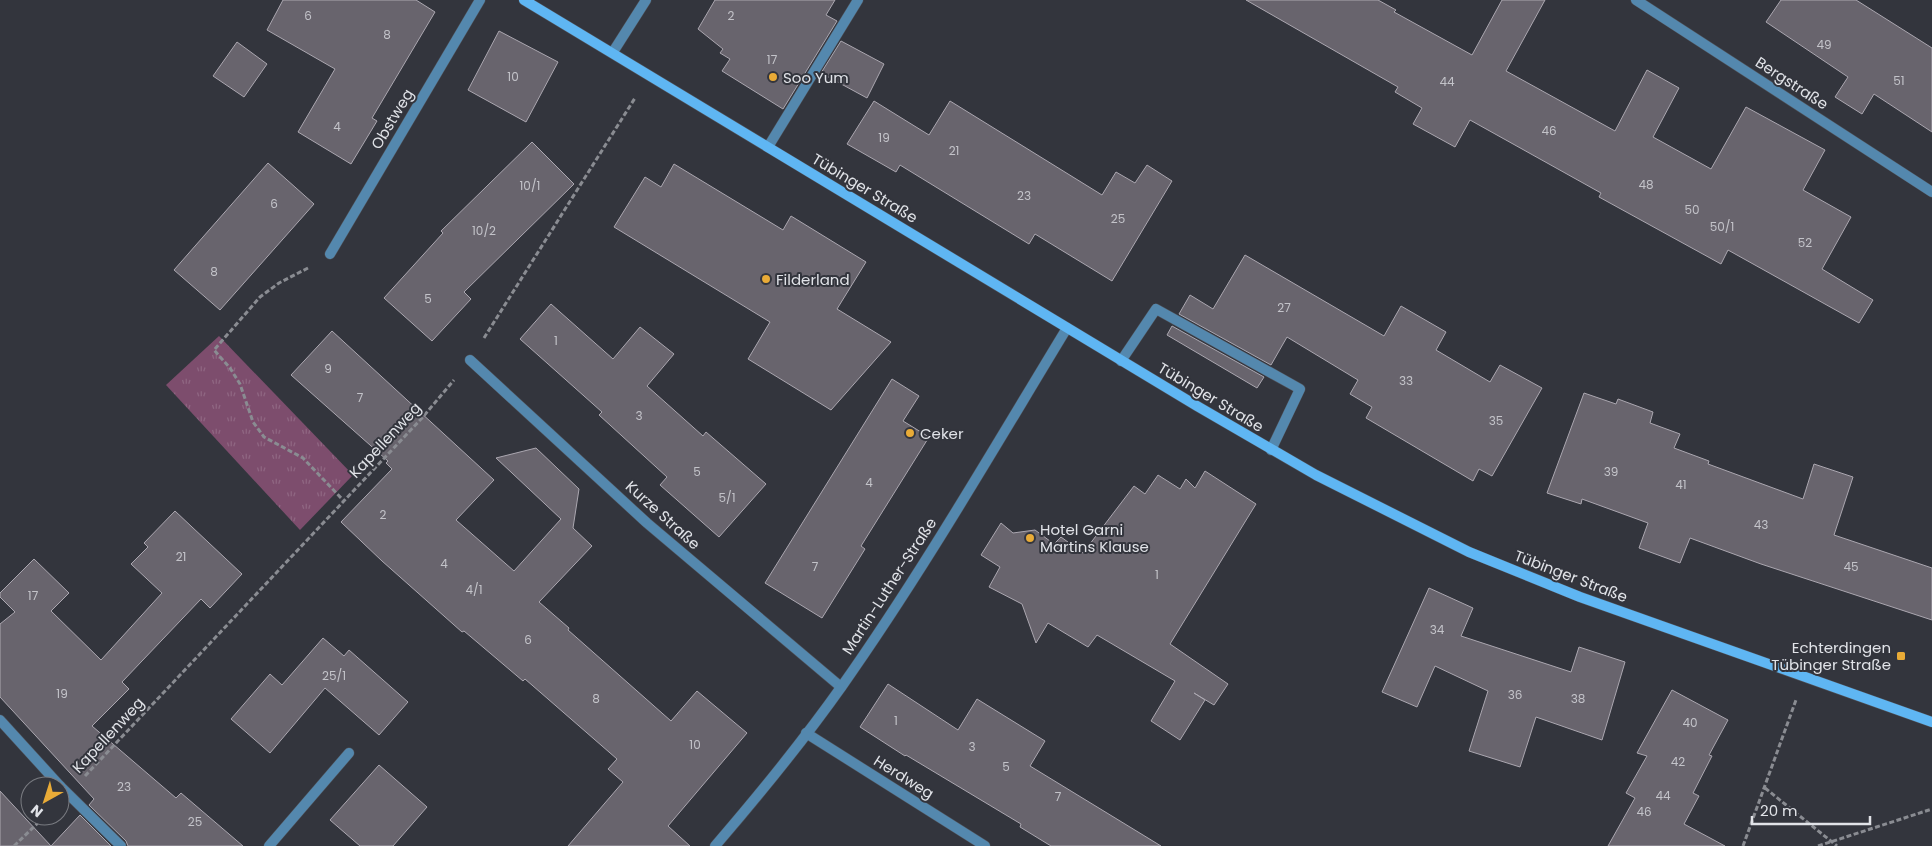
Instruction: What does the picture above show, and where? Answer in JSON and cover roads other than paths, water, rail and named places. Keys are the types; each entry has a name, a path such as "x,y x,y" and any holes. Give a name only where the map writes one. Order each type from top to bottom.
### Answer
{"main road":[{"name":"Tübinger Straße","path":"524,0 613,52 1121,361 1271,450 1366,501 1469,552 1580,597 1932,722"}],"street":[{"name":"Obstweg","path":"330,254 480,0"},
{"path":"613,52 646,0"},
{"path":"768,147 858,0"},
{"name":"Bergstraße","path":"1636,0 1932,192"},
{"path":"1121,361 1156,309 1300,390 1271,450"},
{"name":"Martin-Luther-Straße","path":"715,846 841,687 935,545 1067,328"},
{"name":"Kurze Straße","path":"470,360 647,523 841,687"},
{"path":"0,720 51,776"},
{"name":"Herdweg","path":"806,733 985,846"},
{"path":"269,846 349,753"},
{"path":"70,797 121,846"}],"place":[{"name":"Soo Yum","path":"773,77"},
{"name":"Filderland","path":"766,279"},
{"name":"Ceker","path":"910,433"},
{"name":"Hotel Garni Martins Klause","path":"1030,538"},
{"name":"Echterdingen Tübinger Straße","path":"1901,656"}]}
